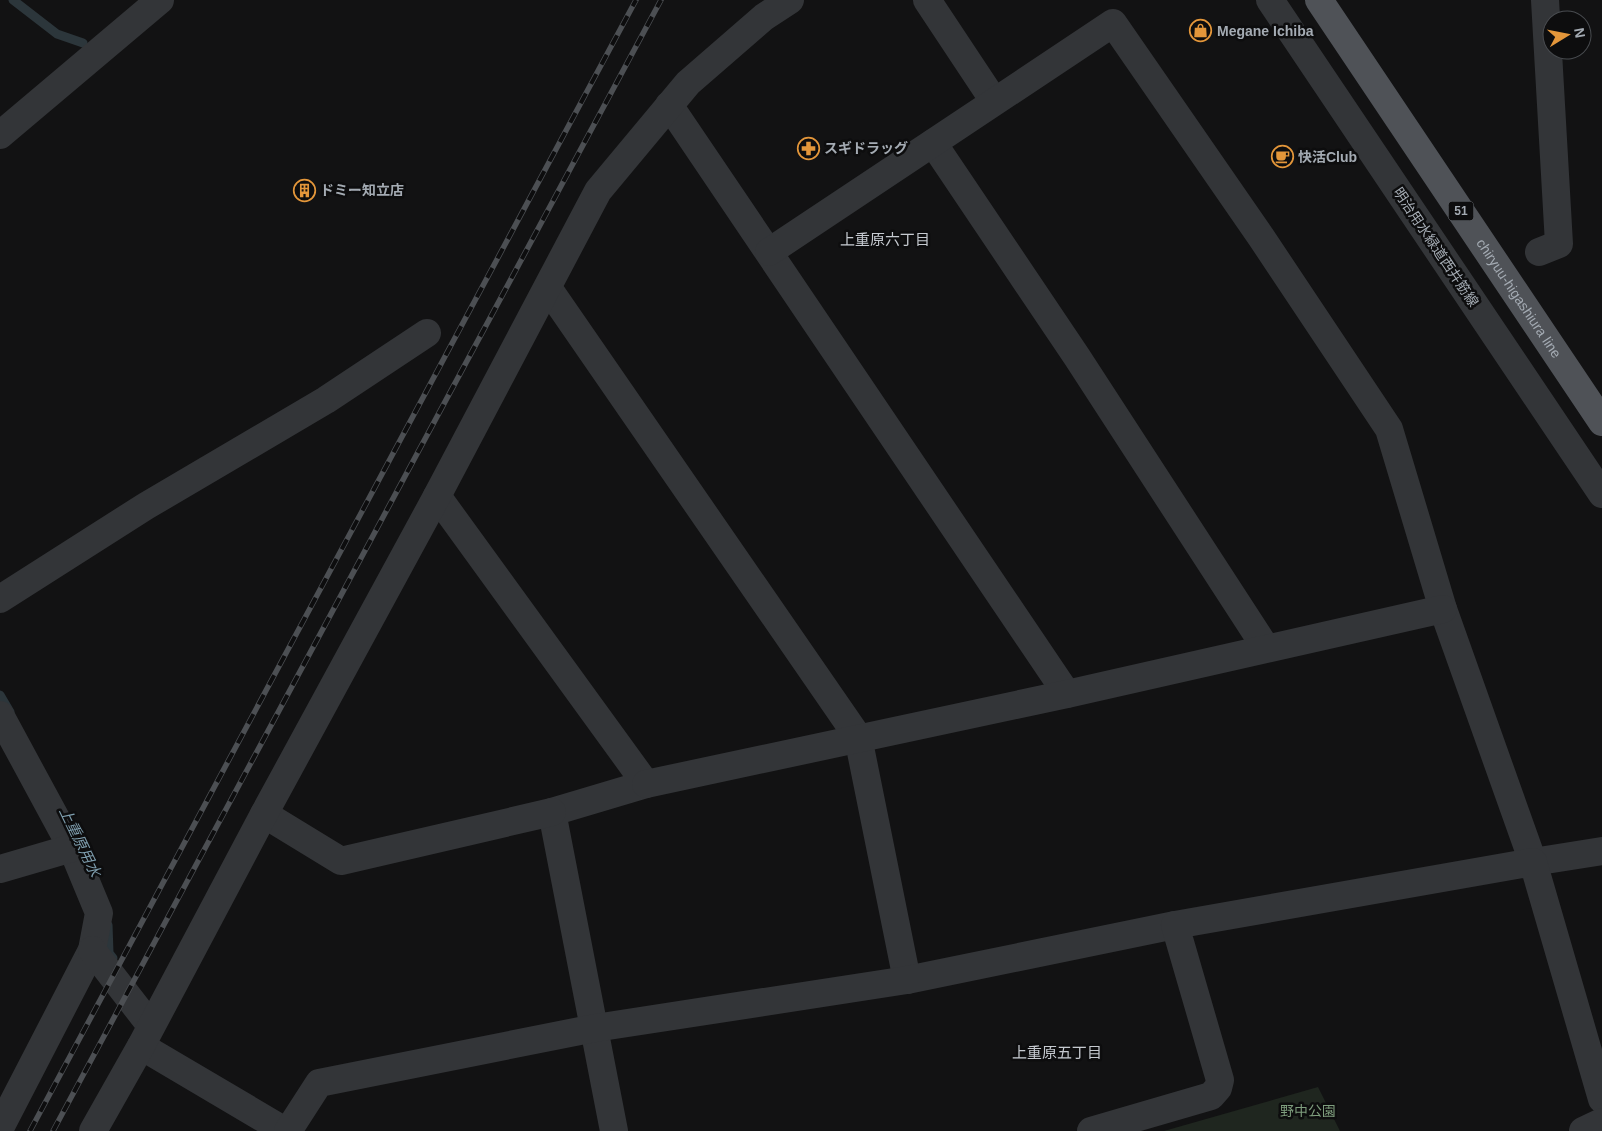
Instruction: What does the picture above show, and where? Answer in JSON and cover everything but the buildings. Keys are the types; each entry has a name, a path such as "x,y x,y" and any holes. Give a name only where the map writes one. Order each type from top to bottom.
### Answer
{"main road":[{"name":"chiryuu-higashiura line","path":"1319,0 1602,422"}],"street":[{"path":"0,135 160,0"},
{"path":"93,1131 437,496 598,191 688,83 764,16 790,0"},
{"path":"927,0 994,101"},
{"name":"明治用水緑道西井筋線","path":"1270,0 1602,494"},
{"path":"1539,252 1559,244 1545,0"},
{"path":"769,252 1113,23 1261,237 1388,429 1443,609 1533,862 1602,1099"},
{"path":"669,106 1067,694"},
{"path":"933,143 1077,357 1266,648"},
{"path":"548,288 858,737 907,980"},
{"path":"0,599 146,506 326,400 427,332"},
{"path":"437,496 646,784"},
{"path":"264,814 341,861 552,812 646,784 858,737 1067,694 1443,609"},
{"path":"0,715 72,848 99,913 92,950 0,1128"},
{"path":"552,812 614,1131"},
{"path":"0,869 72,848"},
{"path":"92,950 146,1036 287,1131 319,1083 595,1028 907,980 1175,925 1602,851"},
{"path":"1091,1131 1211,1096 1218,1088 1220,1080 1175,925"},
{"path":"1583,1131 1602,1122"}],"green space":[{"name":"野中公園","path":"1318,1087 1340,1131 1164,1131"}],"waterway":[{"path":"13,0 57,34 83,43"},
{"name":"上重原用水","path":"0,695 10,712"},
{"name":"上重原用水","path":"108,925 109,953 113,958"}],"railway":[{"path":"30,1131 636,0"},
{"path":"53,1131 661,0"}],"place":[{"name":"Megane Ichiba","path":"1201,31"},
{"name":"スギドラッグ","path":"808,148"},
{"name":"快活Club","path":"1282,157"},
{"name":"ドミー知立店","path":"304,190"}],"district":[{"name":"上重原六丁目","path":"885,240"},
{"name":"上重原五丁目","path":"1057,1053"}]}
